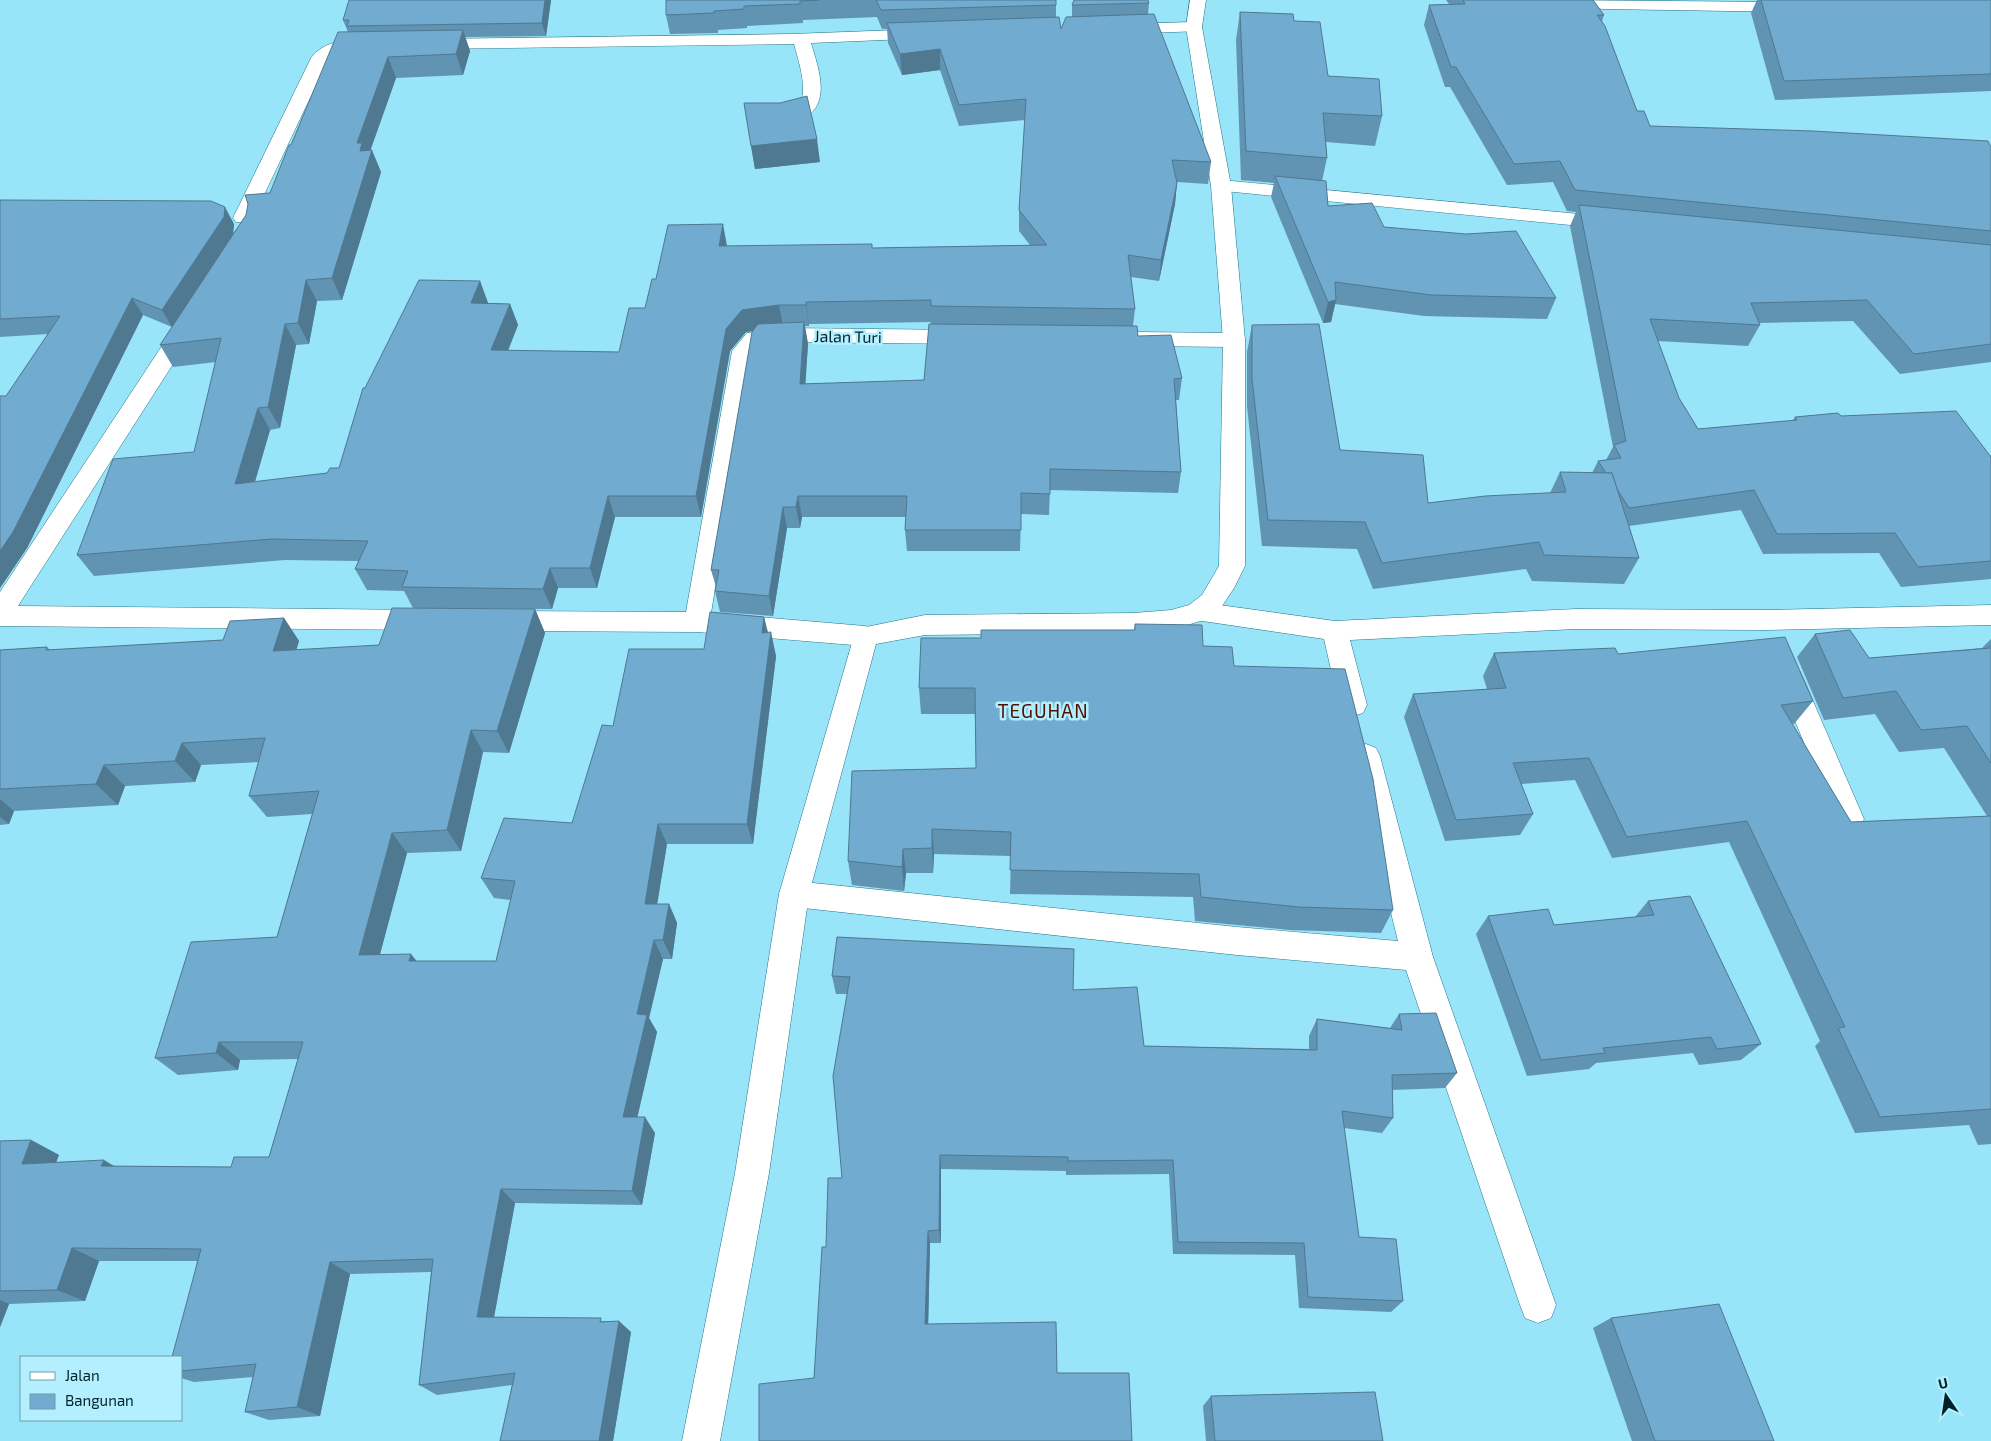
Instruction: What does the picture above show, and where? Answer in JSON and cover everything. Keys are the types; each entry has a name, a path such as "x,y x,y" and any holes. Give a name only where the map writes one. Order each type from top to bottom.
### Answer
{"street":[{"path":"478,620 697,622 865,636 925,625 1134,623 1171,620 1198,612 1210,602 1221,588 1232,566 1234,340 1221,186 1194,27 1198,0"},
{"path":"1558,0 1604,4 1809,7"},
{"path":"1104,29 1194,27"},
{"path":"410,44 801,39 944,33"},
{"path":"758,118 786,118 802,114 810,104 814,94 801,39"},
{"path":"222,210 244,226 320,58 326,51 339,46 380,45"},
{"path":"1221,186 1626,224"},
{"path":"0,615 197,309"},
{"name":"Jalan Turi","path":"697,622 743,351 755,338 783,336 989,338"},
{"path":"1116,339 1234,340"},
{"path":"1198,612 1335,631 1576,619 1766,620 1991,615"},
{"path":"0,615 448,620"},
{"path":"1766,620 1850,819"},
{"path":"1335,631 1416,957 1538,1306"},
{"path":"701,1441 752,1173 794,894 865,636"},
{"path":"794,894 1237,941 1416,957"}],"building":[{"path":"349,0 545,0 542,23 347,26 349,20 343,20"},
{"path":"666,0 819,0 800,1 800,4 744,6 744,9 714,11 714,13 666,15"},
{"path":"876,0 1056,0 1056,5 881,10"},
{"path":"1074,0 1148,0 1149,3 1072,5"},
{"path":"1463,0 1593,0 1604,15 1597,15 1605,26 1637,111 1644,111 1650,126 1813,131 1988,141 1991,147 1991,231 1575,190 1560,161 1514,164 1456,67 1451,67 1429,5 1465,4"},
{"path":"1761,0 1991,0 1991,74 1784,81"},
{"path":"1240,12 1293,14 1294,21 1320,22 1328,76 1379,79 1382,116 1323,113 1327,158 1246,151"},
{"path":"1154,14 1211,162 1172,160 1177,183 1161,260 1128,255 1135,309 931,306 931,300 806,302 806,305 779,305 742,310 726,329 696,496 608,496 590,568 550,568 543,589 402,587 408,571 355,569 368,541 272,539 77,555 113,459 194,452 221,338 160,345 246,215 248,204 245,195 270,193 338,32 463,30 456,54 388,57 357,143 362,143 360,151 372,150 332,278 306,280 298,323 285,324 268,407 258,408 235,484 327,473 330,468 339,468 363,388 365,388 419,280 480,281 471,303 510,304 491,350 619,352 629,308 645,308 652,279 656,279 668,225 723,224 719,246 872,244 872,248 1047,245 1019,210 1026,99 959,105 940,49 900,54 887,23 1059,17 1061,29 1066,17"},
{"path":"807,96 817,139 751,146 744,103 780,103"},
{"path":"1275,176 1326,181 1328,206 1372,203 1384,227 1466,234 1516,231 1556,298 1431,295 1335,282 1336,300 1328,302"},
{"path":"0,200 211,201 225,207 224,217 162,310 132,298 13,532 0,551 0,396 6,396 60,316 0,319"},
{"path":"1579,205 1991,245 1991,344 1914,354 1867,300 1751,303 1760,325 1650,319 1679,398 1698,429 1797,420 1795,417 1838,413 1841,416 1956,411 1991,457 1991,561 1918,567 1895,533 1777,534 1754,490 1629,508 1617,489 1612,473 1606,473 1598,461 1621,458 1614,445 1626,441"},
{"path":"804,322 800,384 924,380 929,324 1137,326 1138,336 1171,335 1182,378 1174,379 1181,472 1050,469 1050,494 1021,493 1021,530 905,530 907,496 798,496 796,507 783,507 769,596 715,591 719,570 711,570 752,332 758,324"},
{"path":"1319,324 1340,450 1423,455 1428,503 1485,496 1566,492 1560,472 1612,473 1639,558 1544,555 1539,542 1382,563 1365,522 1268,520 1252,379 1252,325"},
{"path":"392,608 535,609 497,731 471,730 447,830 392,833 359,955 411,954 409,961 496,961 515,881 481,878 504,818 572,823 602,725 613,726 629,649 704,649 710,612 764,617 762,633 771,632 747,824 658,824 645,904 669,904 663,940 654,940 637,1014 647,1015 623,1117 645,1117 632,1191 501,1189 477,1317 601,1318 600,1322 619,1321 599,1441 500,1441 515,1373 419,1385 433,1259 330,1262 297,1407 245,1412 256,1364 182,1371 182,1356 172,1356 201,1249 72,1248 57,1290 0,1291 0,1141 31,1140 22,1164 104,1160 101,1166 231,1167 234,1157 269,1157 303,1042 219,1042 216,1053 155,1058 191,942 277,937 319,791 249,796 265,738 182,743 175,761 104,765 96,784 0,789 0,650 47,647 46,650 223,640 230,621 284,618 273,651 379,645"},
{"path":"1135,624 1202,625 1203,646 1232,647 1234,666 1345,669 1373,779 1393,910 1299,907 1201,897 1199,874 1010,870 1011,832 932,829 932,848 903,849 902,867 848,861 852,771 976,768 975,688 919,688 921,638 981,638 981,630 1135,630"},
{"path":"1850,630 1869,658 1991,648 1991,763 1967,726 1921,730 1896,691 1843,698 1815,634"},
{"path":"1785,637 1813,701 1781,705 1851,822 1991,816 1991,1109 1880,1117 1838,1028 1845,1027 1747,821 1627,837 1589,758 1513,763 1533,814 1456,820 1413,694 1506,688 1494,653 1615,648 1618,654"},
{"path":"1690,896 1761,1044 1717,1049 1711,1037 1603,1048 1605,1053 1541,1060 1488,916 1548,909 1554,925 1654,915 1648,901"},
{"path":"837,937 1074,949 1073,990 1137,987 1144,1046 1317,1050 1317,1019 1402,1030 1399,1014 1436,1013 1457,1073 1392,1075 1393,1118 1342,1111 1359,1237 1396,1239 1403,1301 1308,1297 1304,1243 1178,1242 1173,1160 1068,1161 1068,1157 940,1155 939,1230 928,1231 925,1324 1056,1322 1057,1373 1129,1373 1132,1441 759,1441 759,1384 814,1378 822,1247 826,1247 828,1178 842,1178 833,1076 850,977 832,976"},
{"path":"1719,1304 1774,1441 1655,1441 1611,1318"},
{"path":"1375,1392 1383,1441 1215,1441 1211,1396"}],"district":[{"name":"TEGUHAN","path":"1043,710"}]}
